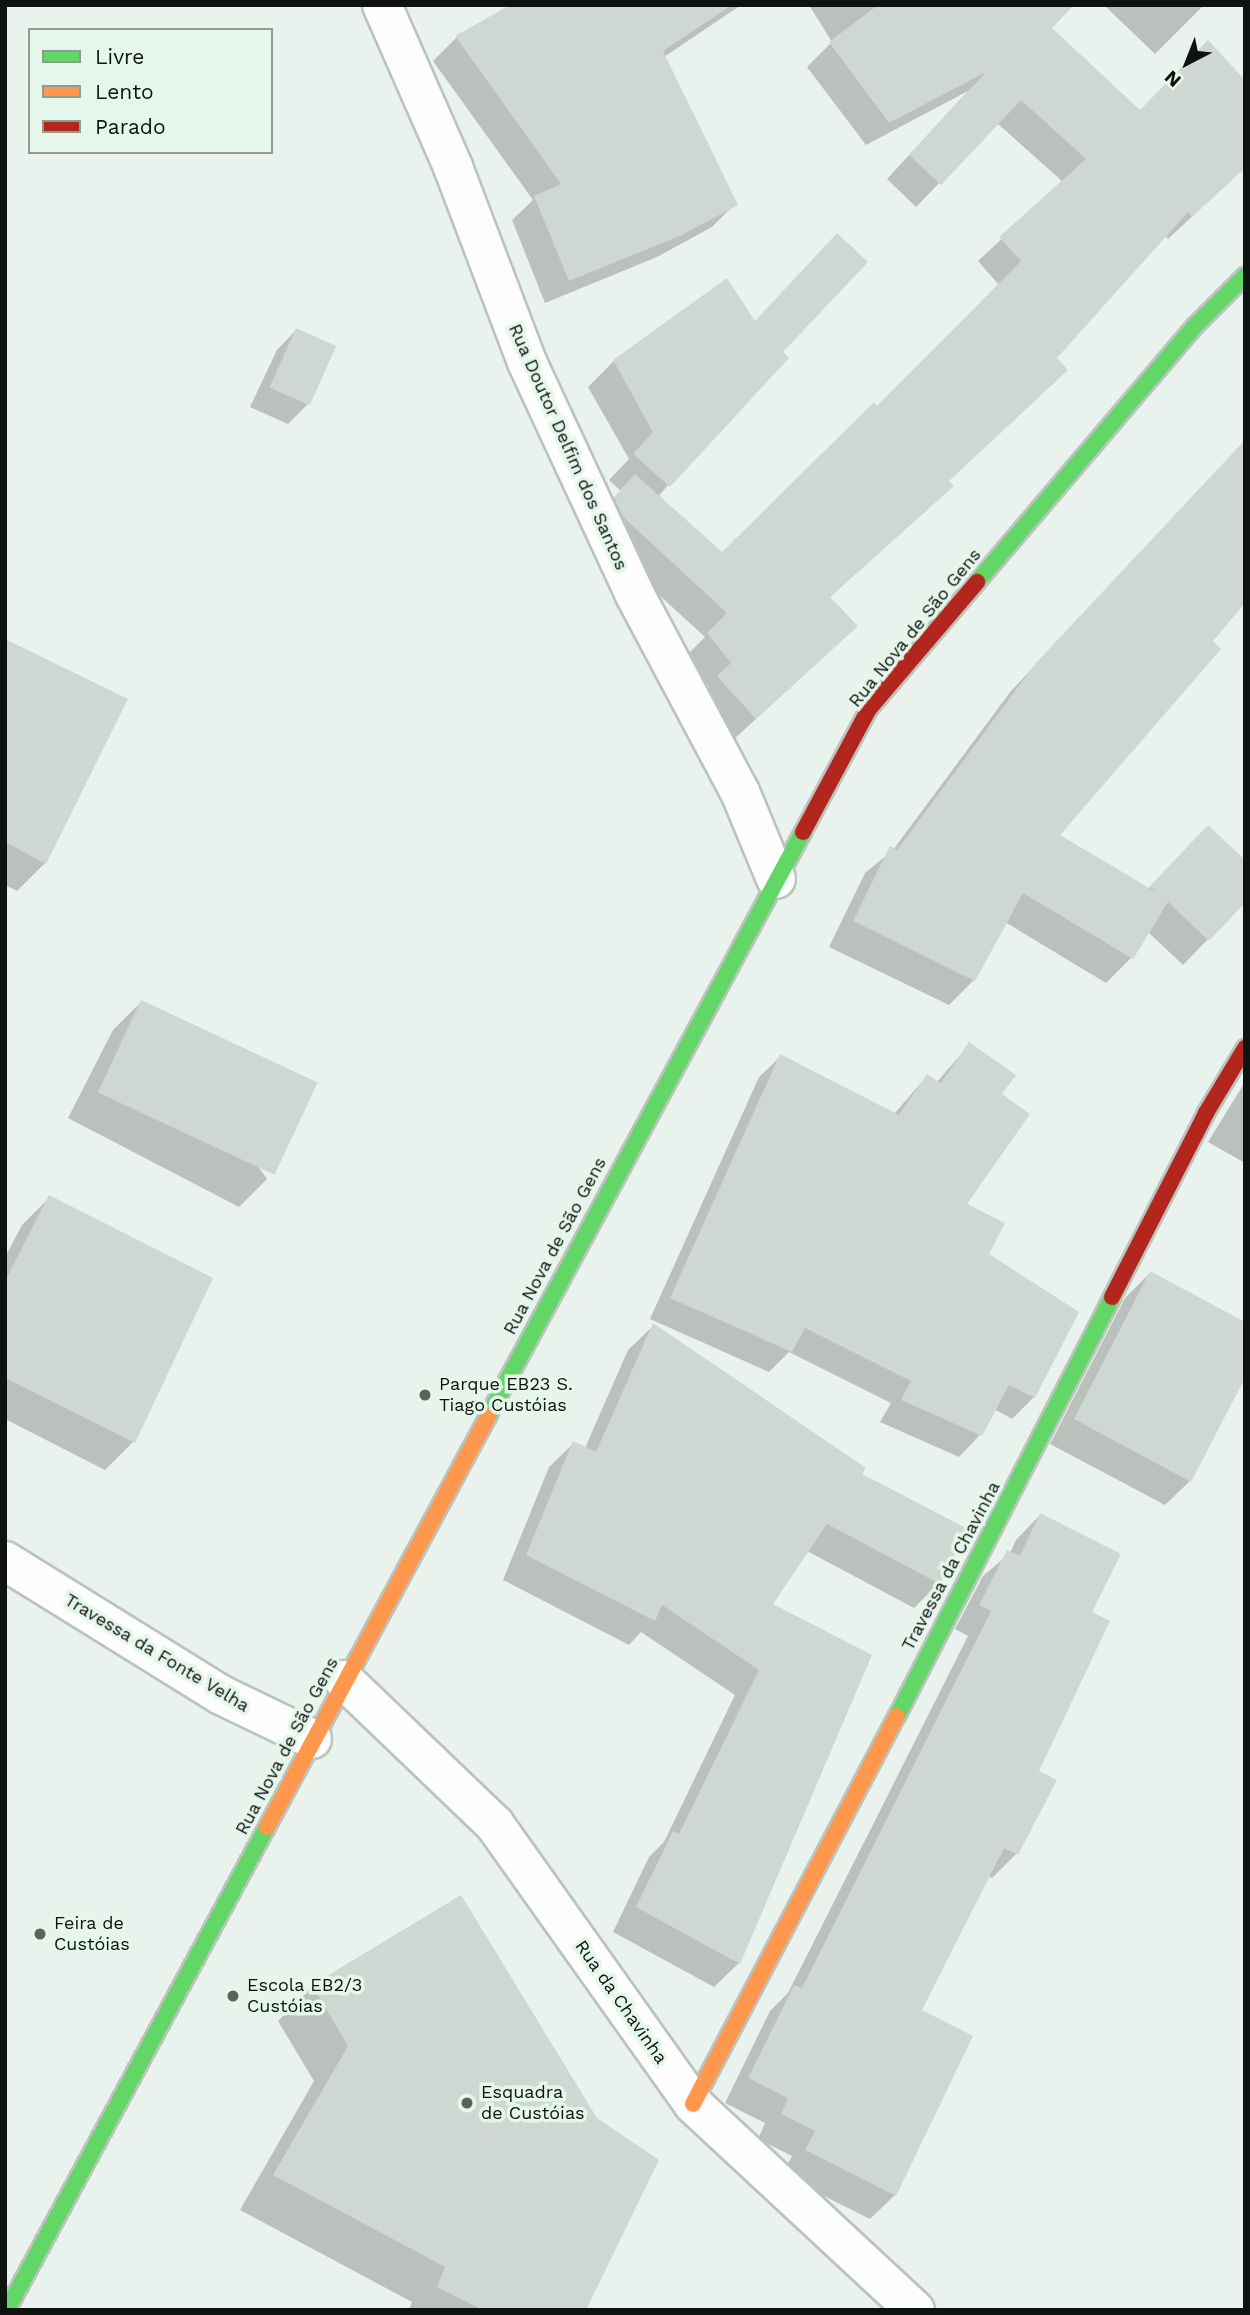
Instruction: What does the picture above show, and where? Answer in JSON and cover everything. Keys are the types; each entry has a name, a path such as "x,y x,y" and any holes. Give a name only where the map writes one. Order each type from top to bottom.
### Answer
{"street":[{"name":"Rua Doutor Delfim dos Santos","path":"382,5 453,167 527,362 634,593 740,792 776,879"},
{"name":"Rua Nova de São Gens","path":"7,2310 312,1739 869,709 1195,326 1245,276"},
{"name":"Travessa da Chavinha","path":"693,2104 748,2005 1206,1112 1245,1048"},
{"name":"Travessa da Fonte Velha","path":"5,1560 221,1695 312,1739"},
{"name":"Rua da Chavinha","path":"344,1680 495,1825 693,2104 915,2310"}],"building":[{"path":"510,5 732,5 663,51 738,205 682,235 569,281 534,196 561,184 455,36"},
{"path":"878,5 1074,5 1052,28 1140,110 1208,40 1245,80 1245,168 1192,217 1188,212 1057,358 1068,370 949,481 954,486 830,597 858,626 756,719 717,676 731,663 707,633 727,613 623,517 614,497 635,474 722,552 874,402 877,406 1021,261 999,237 1086,159 1021,100 941,185 909,155 986,72 889,123 829,42"},
{"path":"837,233 868,262 783,352 789,358 670,487 633,454 653,432 613,360 727,278 755,321"},
{"path":"296,328 336,346 310,405 270,387"},
{"path":"1245,440 1245,603 1213,641 1221,649 1060,835 1156,892 1150,886 1208,825 1245,860 1245,903 1209,941 1168,902 1133,959 1023,893 975,981 853,921 890,846 897,850 1035,664"},
{"path":"5,639 128,699 46,864 5,842"},
{"path":"141,1000 318,1082 275,1175 98,1092"},
{"path":"969,1042 1016,1075 1002,1094 1030,1114 967,1204 1005,1223 989,1254 1079,1312 1035,1398 1009,1385 982,1436 901,1400 911,1381 805,1328 792,1352 670,1298 780,1054 899,1115 927,1074 941,1083"},
{"path":"49,1195 213,1278 135,1443 5,1378 5,1281"},
{"path":"1150,1271 1245,1322 1245,1378 1191,1482 1074,1419"},
{"path":"653,1323 866,1468 862,1474 968,1529 940,1584 827,1524 773,1604 872,1655 740,1964 636,1907 673,1831 679,1834 759,1670 662,1605 655,1621 526,1555 573,1441 596,1452"},
{"path":"1040,1513 1121,1554 1092,1612 1110,1621 1039,1771 1057,1780 1018,1855 1004,1848 922,2010 973,2036 896,2196 805,2150 815,2131 781,2114 788,2098 748,2078 794,1985 802,1988 991,1611 979,1605 1007,1550 1020,1556"},
{"name":"Esquadra de Custóias","path":"461,1895 597,2118 659,2160 586,2310 483,2310 437,2287 445,2267 273,2175 348,2046 312,1985"}],"traffic: fast":[{"path":"977,582 1195,326 1245,276"},
{"path":"488,1416 803,832"},
{"path":"897,1716 1112,1297"},
{"path":"7,2310 267,1827"}],"traffic: slow":[{"path":"267,1827 488,1416"},
{"path":"693,2104 897,1716"}],"traffic: jam":[{"path":"803,832 869,709 977,582"},
{"path":"1112,1297 1206,1113 1245,1048"}],"place":[{"name":"Parque EB23 S. Tiago Custóias","path":"425,1395"},
{"name":"Feira de Custóias","path":"40,1934"},
{"name":"Escola EB2/3 Custóias","path":"233,1996"},
{"name":"Esquadra de Custóias","path":"467,2103"}]}
